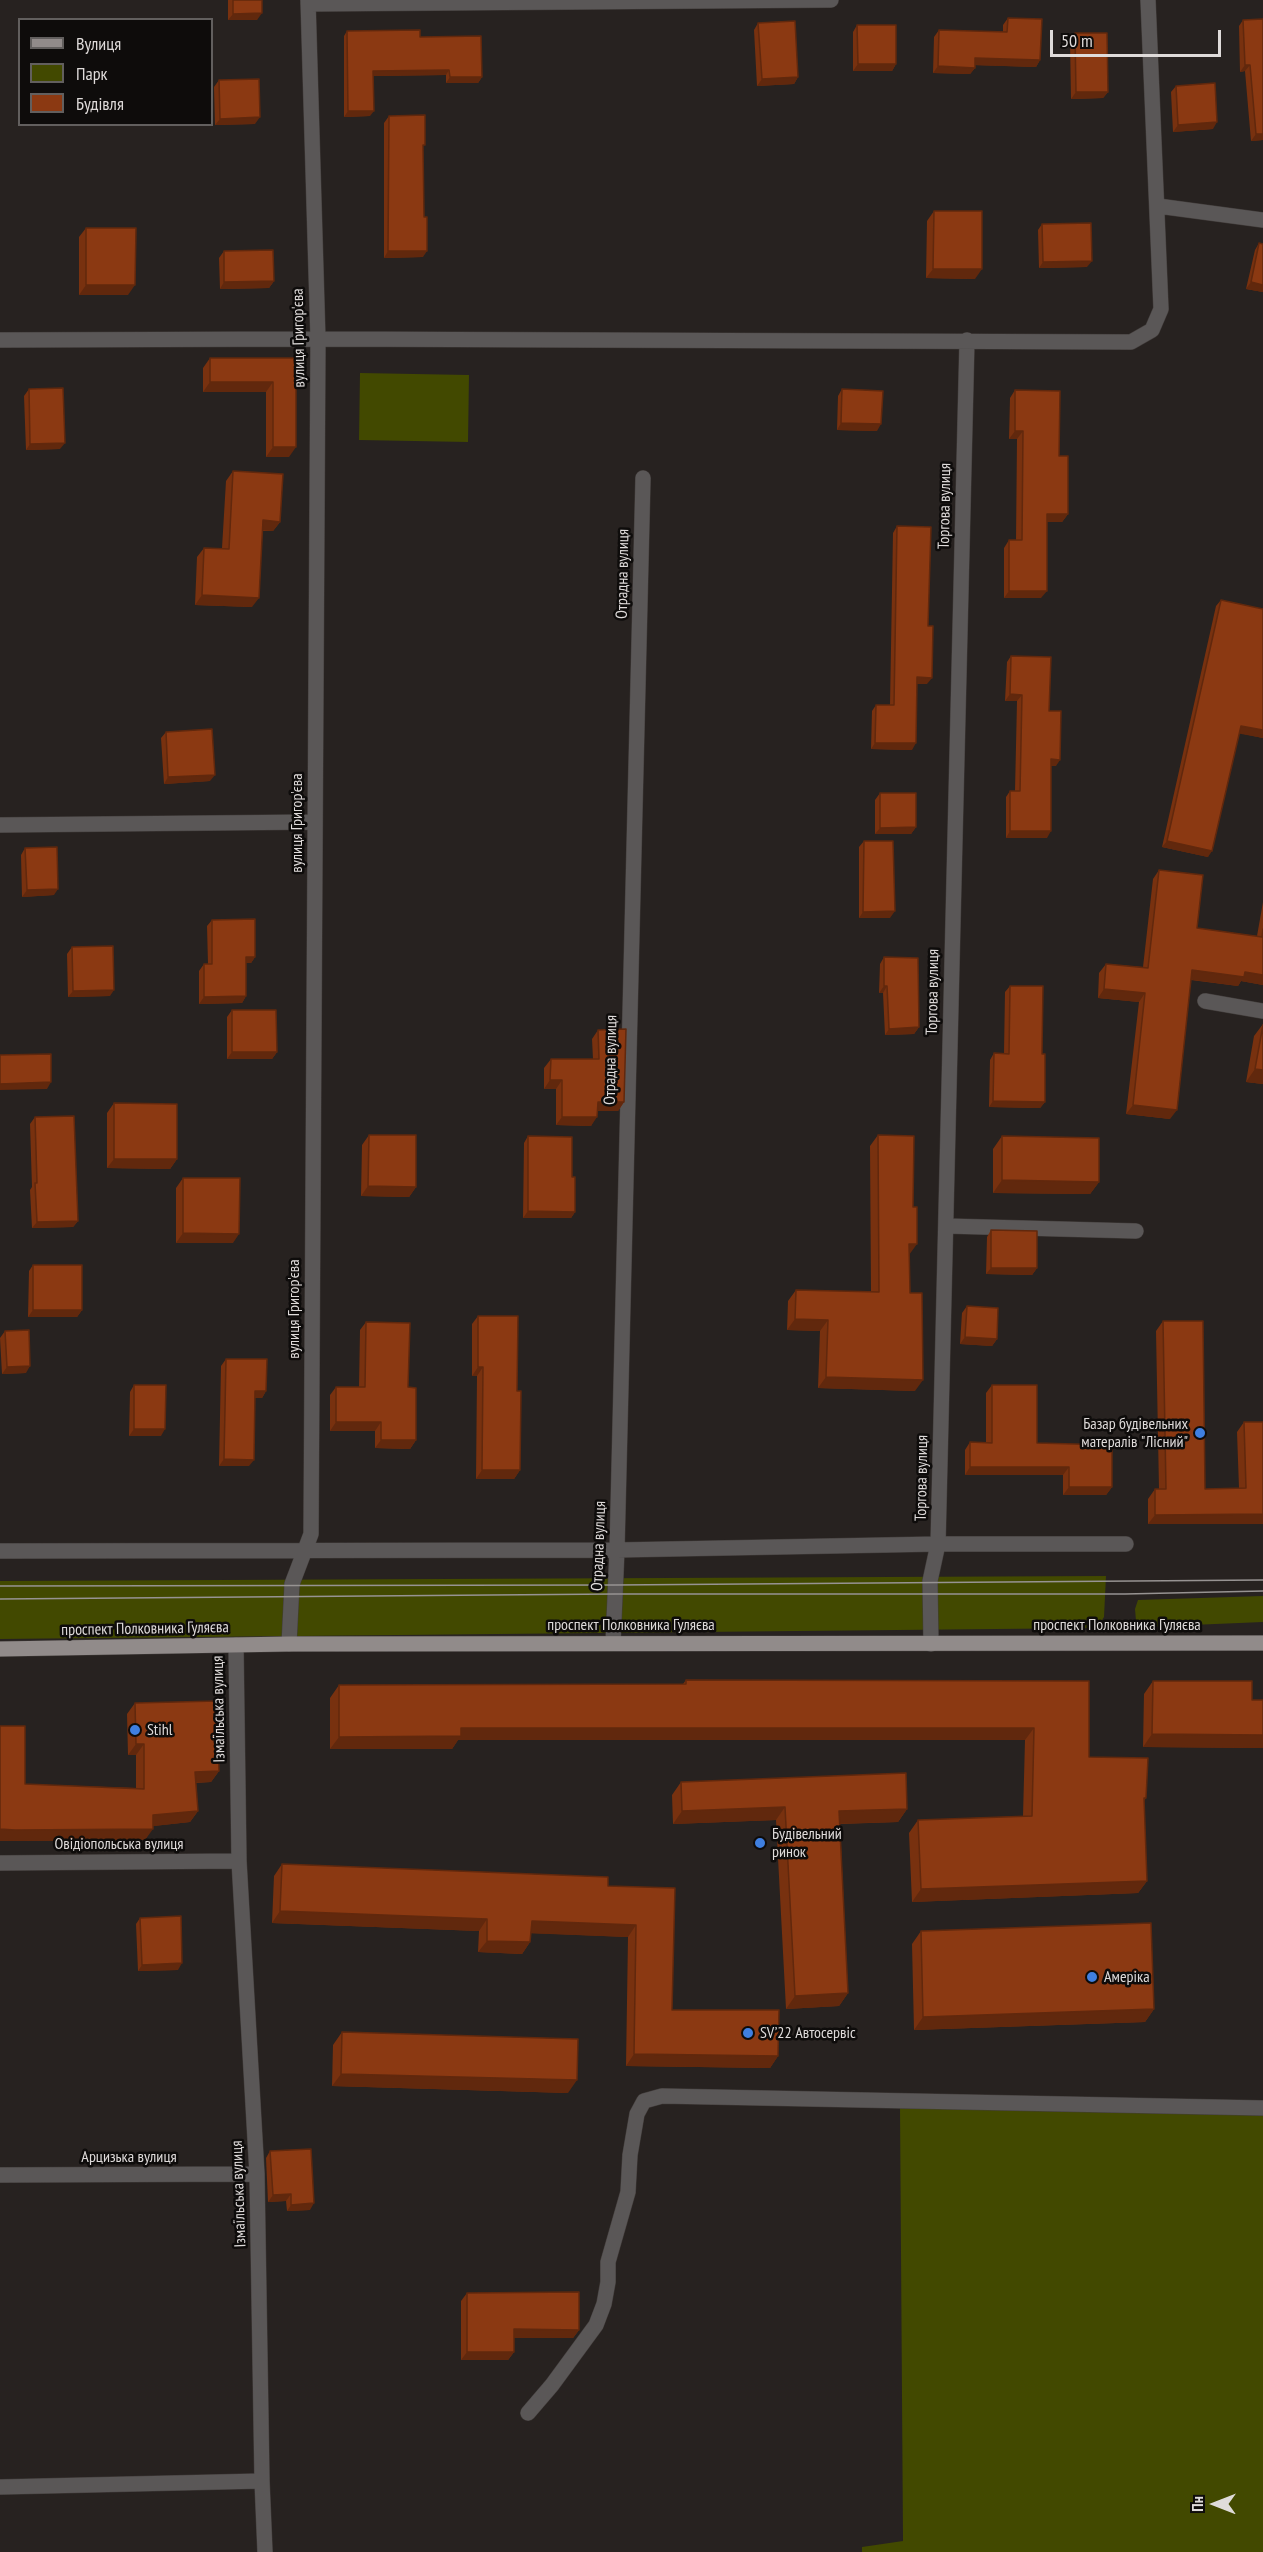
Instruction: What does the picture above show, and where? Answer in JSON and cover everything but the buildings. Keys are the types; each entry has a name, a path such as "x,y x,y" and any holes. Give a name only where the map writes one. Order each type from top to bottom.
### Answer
{"main road":[{"name":"проспект Полковника Гуляєва","path":"0,1649 289,1644 1263,1642"}],"street":[{"path":"308,2 831,0"},
{"path":"0,340 1131,342 1152,330 1161,309 1148,0"},
{"name":"вулиця Григор'єва","path":"289,1644 292,1584 311,1534 318,339 308,2"},
{"path":"1158,206 1263,220"},
{"name":"Торгова вулиця","path":"931,1644 930,1581 938,1544 967,340"},
{"name":"Отрадна вулиця","path":"613,1643 643,478"},
{"path":"0,825 314,822"},
{"path":"1205,1001 1263,1011"},
{"path":"946,1226 1136,1231"},
{"path":"0,1551 617,1550 938,1544 1126,1544"},
{"name":"Ізмаїльська вулиця","path":"236,1645 239,1861 257,2174 265,2552"},
{"name":"Овідіопольська вулиця","path":"0,1863 239,1861"},
{"path":"528,2413 552,2385 601,2315 608,2282 608,2262 628,2192 630,2155 637,2114 644,2101 662,2096 1263,2108"},
{"name":"Арцизька вулиця","path":"0,2175 257,2174"},
{"path":"0,2487 262,2481"}],"green space":[{"path":"360,373 469,375 468,442 359,440"},
{"path":"1106,1576 1104,1617 1097,1628 0,1639 0,1581"},
{"path":"1263,1596 1263,1622 1144,1627 1136,1621 1135,1609 1138,1600"},
{"path":"900,2108 1263,2110 1263,2552 862,2552 862,2547 903,2541"}],"tram line":[{"path":"0,1586 616,1585 1263,1580"},
{"path":"0,1599 615,1594 1125,1594 1263,1591"}],"place":[{"name":"Базар будівельних матералів \"Лісний\"","path":"1200,1433"},
{"name":"Stihl","path":"135,1730"},
{"name":"Будівельний ринок","path":"760,1843"},
{"name":"Амеріка","path":"1092,1977"},
{"name":"SV’22 Автосервіс","path":"748,2033"}]}
